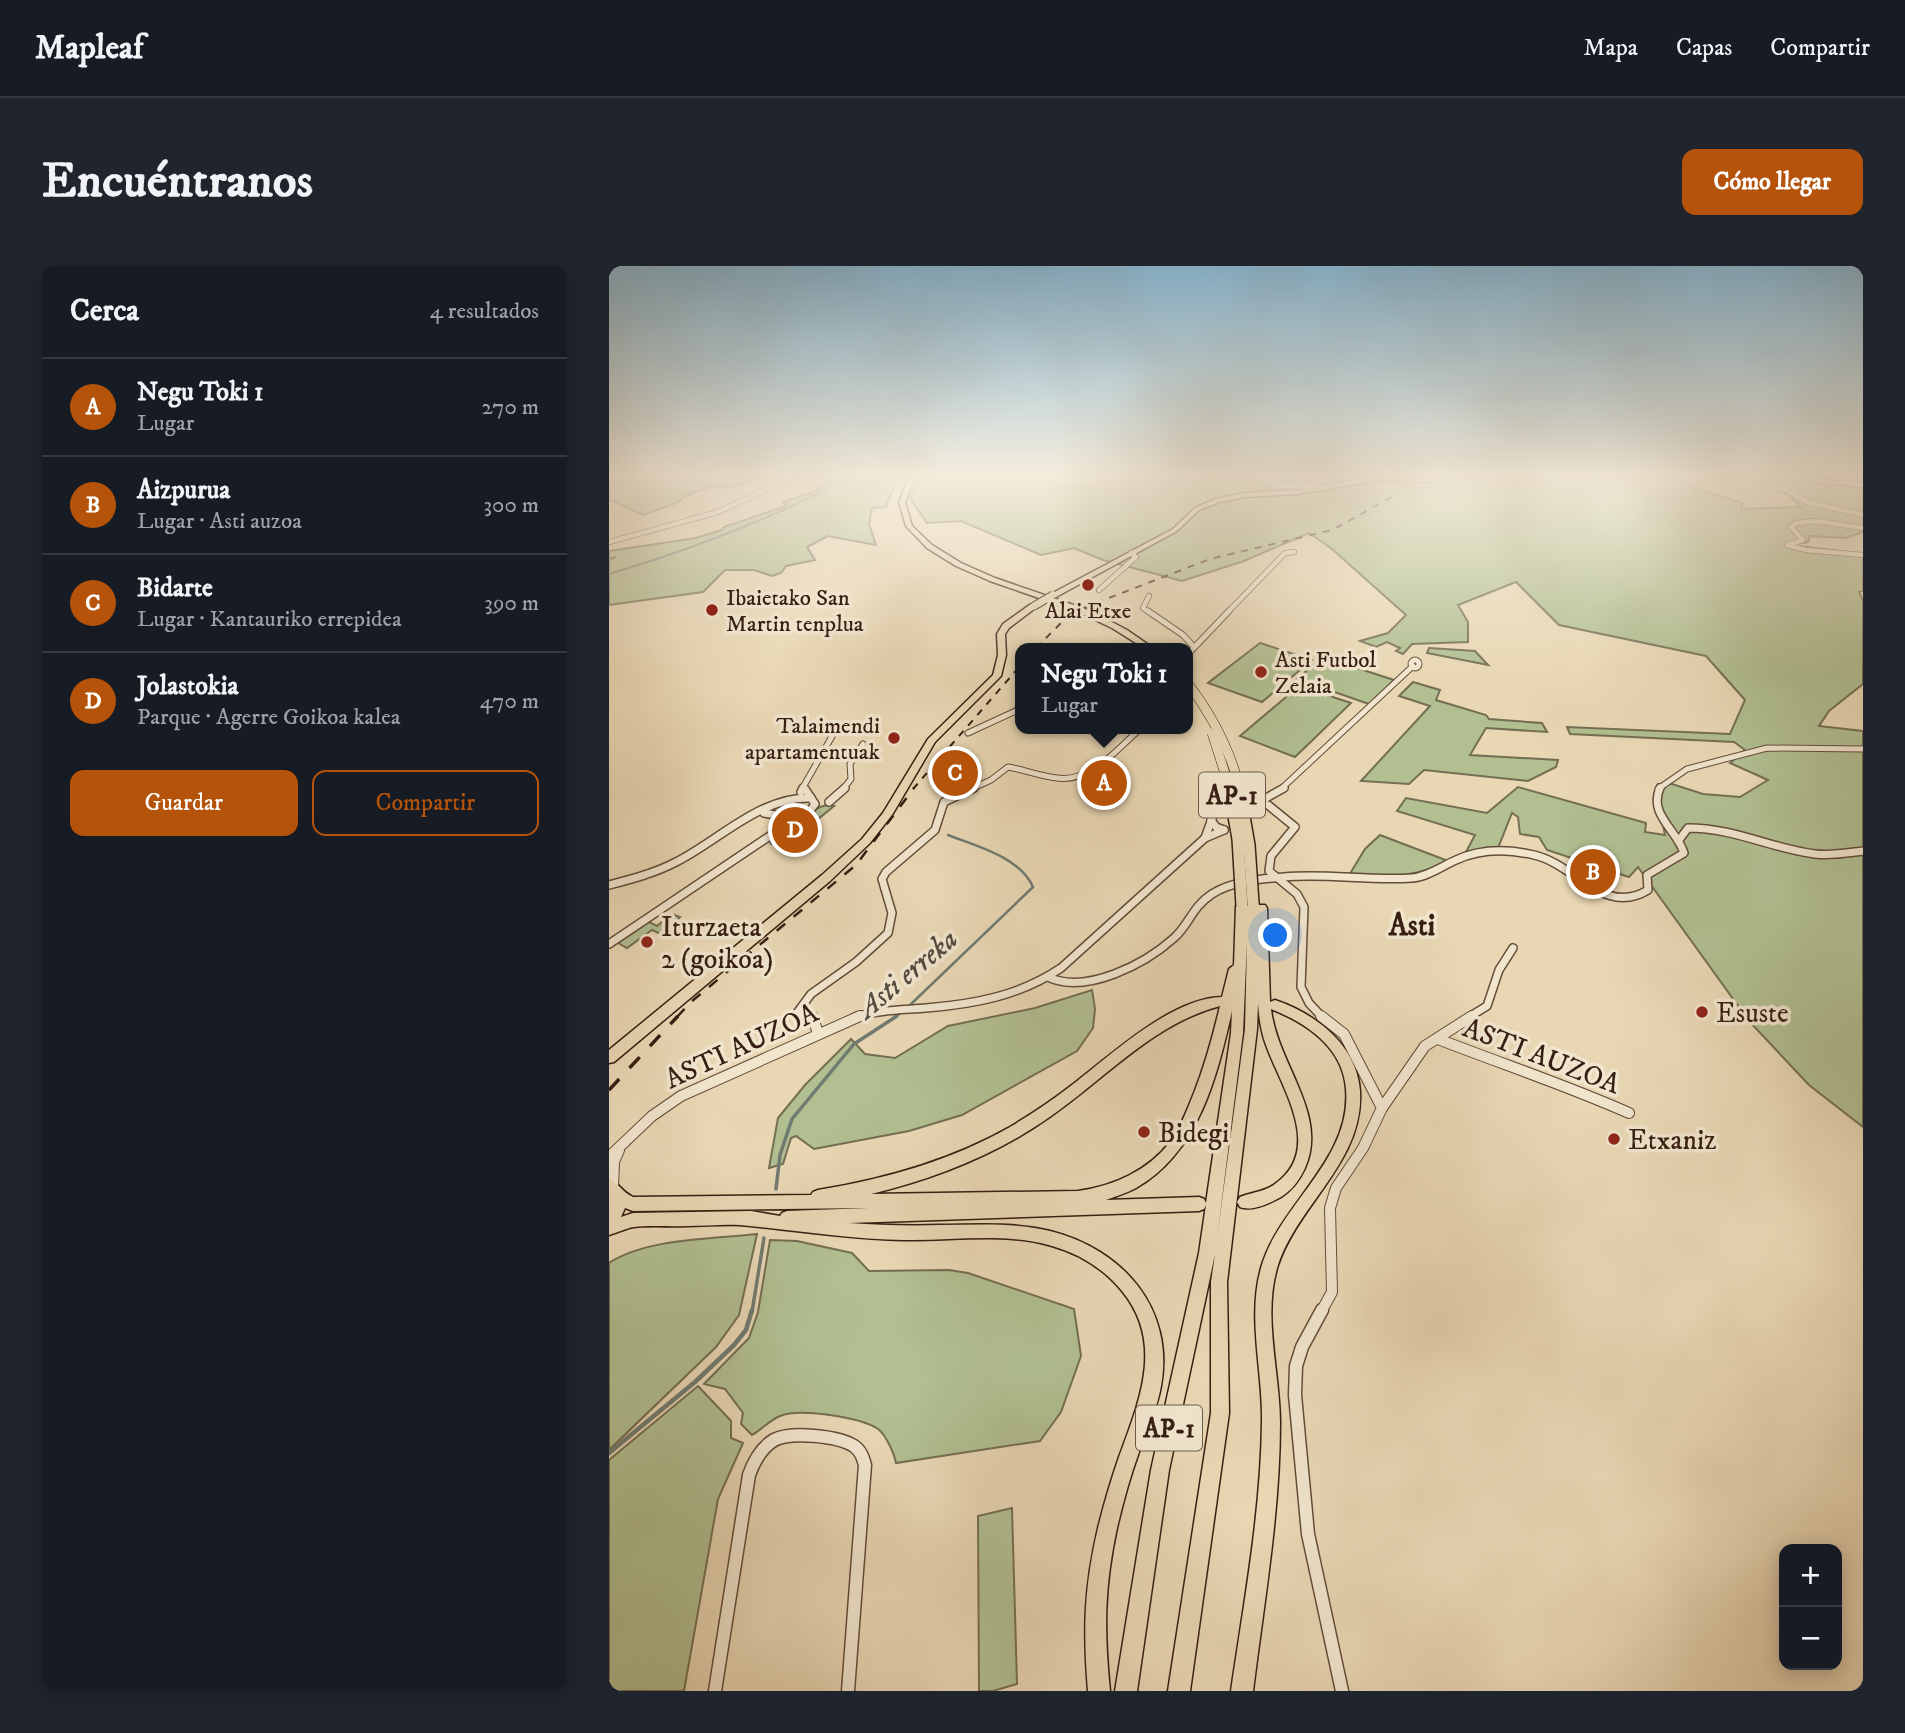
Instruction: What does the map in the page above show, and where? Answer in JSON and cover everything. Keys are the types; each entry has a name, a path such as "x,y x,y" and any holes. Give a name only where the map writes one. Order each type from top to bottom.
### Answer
{"highway":[{"path":"914,542 923,550 964,573 1076,613 1131,643"},
{"path":"923,542 968,570 1082,610 1140,643"},
{"path":"609,1057 826,878 866,841 887,815 931,741 996,676 1002,655 1001,635 1006,626 1034,606 1154,542"},
{"name":"AP-1","path":"1179,1691 1220,1413 1219,1282 1248,1052 1254,973 1251,860 1242,801 1229,751 1214,719 1193,691"},
{"name":"AP-1","path":"1126,1691 1160,1470 1207,1253 1237,1033 1242,938 1252,904 1227,774 1209,726 1193,700"},
{"path":"1245,1202 1272,1194 1291,1180 1303,1159 1307,1140 1302,1115 1275,1054 1266,1023 1252,904"},
{"path":"613,1191 641,1204 843,1203 1078,1198 1101,1195 1130,1184 1157,1166 1175,1147 1193,1115 1215,1059 1242,938"},
{"path":"772,1202 881,1185 938,1168 979,1150 1049,1110 1169,1019 1204,1004 1220,1001"},
{"path":"1242,1691 1259,1569 1271,1422 1263,1307 1266,1280 1286,1230 1338,1151 1349,1126 1354,1098 1348,1067 1329,1037 1301,1016 1275,1005"},
{"path":"609,1225 618,1207 613,1191"},
{"path":"609,1225 633,1220 744,1219 1199,1204"},
{"path":"744,1219 798,1226 900,1233 1025,1233 1085,1250 1107,1262 1133,1289 1149,1330 1154,1371 1148,1402 1121,1480 1096,1587 1099,1691"}],"street":[{"path":"1798,542 1787,545 1806,550 1863,555"},
{"path":"1193,646 1285,553 1294,552"},
{"path":"1099,590 1136,557 1131,554"},
{"path":"1149,596 1144,610 1183,635 1190,643"},
{"path":"1237,807 1254,804 1287,786 1413,666"},
{"path":"1193,700 1221,744 1232,777 1237,807 1245,819 1244,823 1235,829 1224,830 1216,827 1211,820"},
{"path":"968,733 1015,711"},
{"path":"609,885 677,862 746,819 796,797 805,789 835,731"},
{"path":"818,1034 813,1017 797,1013 811,993 856,962 888,933 892,913 882,879 885,872 935,830 944,802 991,780 1008,767 1062,779 1079,776 1097,767 1134,734"},
{"path":"829,802 847,786 851,779 850,764 863,744"},
{"path":"1048,977 1059,983 1076,983 1117,972 1174,938 1193,911 1214,892 1276,877 1413,878 1431,874 1468,855 1512,852 1550,860 1598,891 1622,898 1644,894 1648,890 1647,875 1684,853 1679,840 1664,824 1656,797 1658,789 1687,769 1767,748 1863,749"},
{"path":"761,813 781,819 795,819 813,810 815,804 805,789"},
{"path":"796,797 811,798"},
{"path":"1205,838 1214,813 1254,804 1269,806 1294,827 1271,856 1269,871 1297,894 1304,906 1301,987 1309,1003 1344,1034 1382,1108"},
{"path":"779,805 781,819"},
{"path":"609,944 781,819"},
{"path":"1679,840 1688,828 1702,827 1749,836 1799,853 1823,856 1863,851"},
{"name":"ASTI AUZOA","path":"609,1157 652,1116 681,1097 859,1016 992,1001 1024,990 1048,977 1205,838 1224,830"},
{"name":"ASTI AUZOA","path":"1342,1691 1308,1534 1295,1395 1296,1366 1302,1348 1332,1292 1330,1208 1336,1188 1363,1149 1382,1108 1425,1046 1486,1006 1499,970 1513,948"},
{"name":"ASTI AUZOA","path":"1438,1039 1544,1080 1570,1087 1629,1114"},
{"name":"ASTI AUZOA","path":"613,1191 614,1162 625,1141"},
{"path":"715,1691 748,1475 764,1447 773,1440 791,1434 848,1443 860,1451 865,1465 848,1691"}],"green space":[{"path":"673,542 818,542 807,547 815,560 786,566 781,573 772,576 754,570 725,570 703,592 609,605 609,561 616,557 609,558 609,551"},
{"path":"1009,542 1289,542 1244,561 1182,581 1103,560 1074,548 1041,555"},
{"path":"1321,542 1808,542 1791,545 1863,554 1863,591 1859,592 1863,601 1863,684 1829,711 1819,726 1863,731 1863,1127 1809,1085 1749,1021 1638,867 1629,877 1547,850 1539,837 1520,834 1518,817 1512,813 1498,848 1466,852 1475,835 1397,811 1406,798 1487,813 1518,787 1646,823 1645,832 1665,835 1656,788 1658,784 1672,784 1703,794 1740,797 1768,780 1730,763 1745,750 1734,742 1570,734 1567,727 1730,734 1745,700 1706,656 1559,625 1516,582 1458,605 1468,622 1468,642 1412,644 1403,654 1396,651 1400,648 1387,642 1376,647 1360,641 1388,633 1406,615"},
{"name":"Asti Futbol Zelaia","path":"1260,643 1312,660 1262,702 1208,683"},
{"path":"1429,648 1475,651 1488,665 1427,653"},
{"path":"1323,657 1394,680 1369,704 1297,679"},
{"path":"1413,682 1440,690 1436,700 1486,715 1489,719 1542,723 1547,732 1486,728 1470,755 1558,760 1556,767 1528,781 1424,770 1409,784 1361,781 1430,706 1399,696"},
{"path":"1299,686 1351,703 1295,757 1240,736"},
{"path":"829,805 834,806 796,837 770,844 806,814"},
{"path":"1380,835 1448,861 1414,873 1356,876 1351,872 1365,849"},
{"path":"672,914 680,917 661,934 652,930 627,948 618,943 649,922 657,926"},
{"path":"1092,990 1095,1009 1093,1028 1077,1051 962,1115 909,1131 814,1149 796,1136 791,1138 783,1164 769,1168 778,1118 805,1085 851,1039 865,1054 895,1058 948,1026 1035,1008"},
{"path":"757,1234 739,1315 716,1347 609,1450 609,1263 624,1255 661,1244"},
{"path":"770,1240 797,1241 852,1253 869,1271 949,1270 968,1273 1074,1309 1081,1356 1061,1412 1040,1441 896,1463 889,1444 878,1429 844,1418 815,1413 789,1414 776,1418 752,1435 741,1424 743,1413 725,1389 704,1384 749,1338 758,1312"},
{"path":"698,1386 731,1421 731,1438 743,1443 718,1499 684,1691 609,1691 609,1460"},
{"path":"1012,1508 1017,1684 993,1691 979,1691 978,1516"}],"waterway":[{"path":"609,574 706,542"},
{"name":"Asti erreka","path":"909,1006 1033,887 1027,877 1008,860 948,835"},
{"name":"Asti erreka","path":"894,1017 901,1013"},
{"name":"Asti erreka","path":"776,1189 780,1155 792,1119 854,1044 897,1016"},
{"name":"Asti erreka","path":"752,1312 764,1238"},
{"name":"Asti erreka","path":"609,1453 695,1382 734,1345 746,1330 752,1310"}],"railway":[{"path":"1083,608 1210,559 1284,542"},
{"path":"1041,643 1069,615"},
{"path":"913,789 1015,672"},
{"path":"677,1017 692,1001 856,865 914,788"},
{"path":"609,1090 678,1016"}],"place":[{"name":"Alai Etxe","path":"1088,585"},
{"name":"Ibaietako San Martin tenplua","path":"712,610"},
{"name":"Asti Futbol Zelaia","path":"1261,672"},
{"name":"Talaimendi apartamentuak","path":"894,738"},
{"name":"Bidarte","path":"955,773"},
{"name":"Negu Toki 1","path":"1104,783"},
{"name":"Jolastokia","path":"795,830"},
{"name":"Aizpurua","path":"1593,872"},
{"name":"Iturzaeta 2 (goikoa)","path":"647,942"},
{"name":"Esuste","path":"1702,1012"},
{"name":"Bidegi","path":"1144,1132"},
{"name":"Etxaniz","path":"1614,1139"}],"district":[{"name":"Asti","path":"1412,925"}]}
